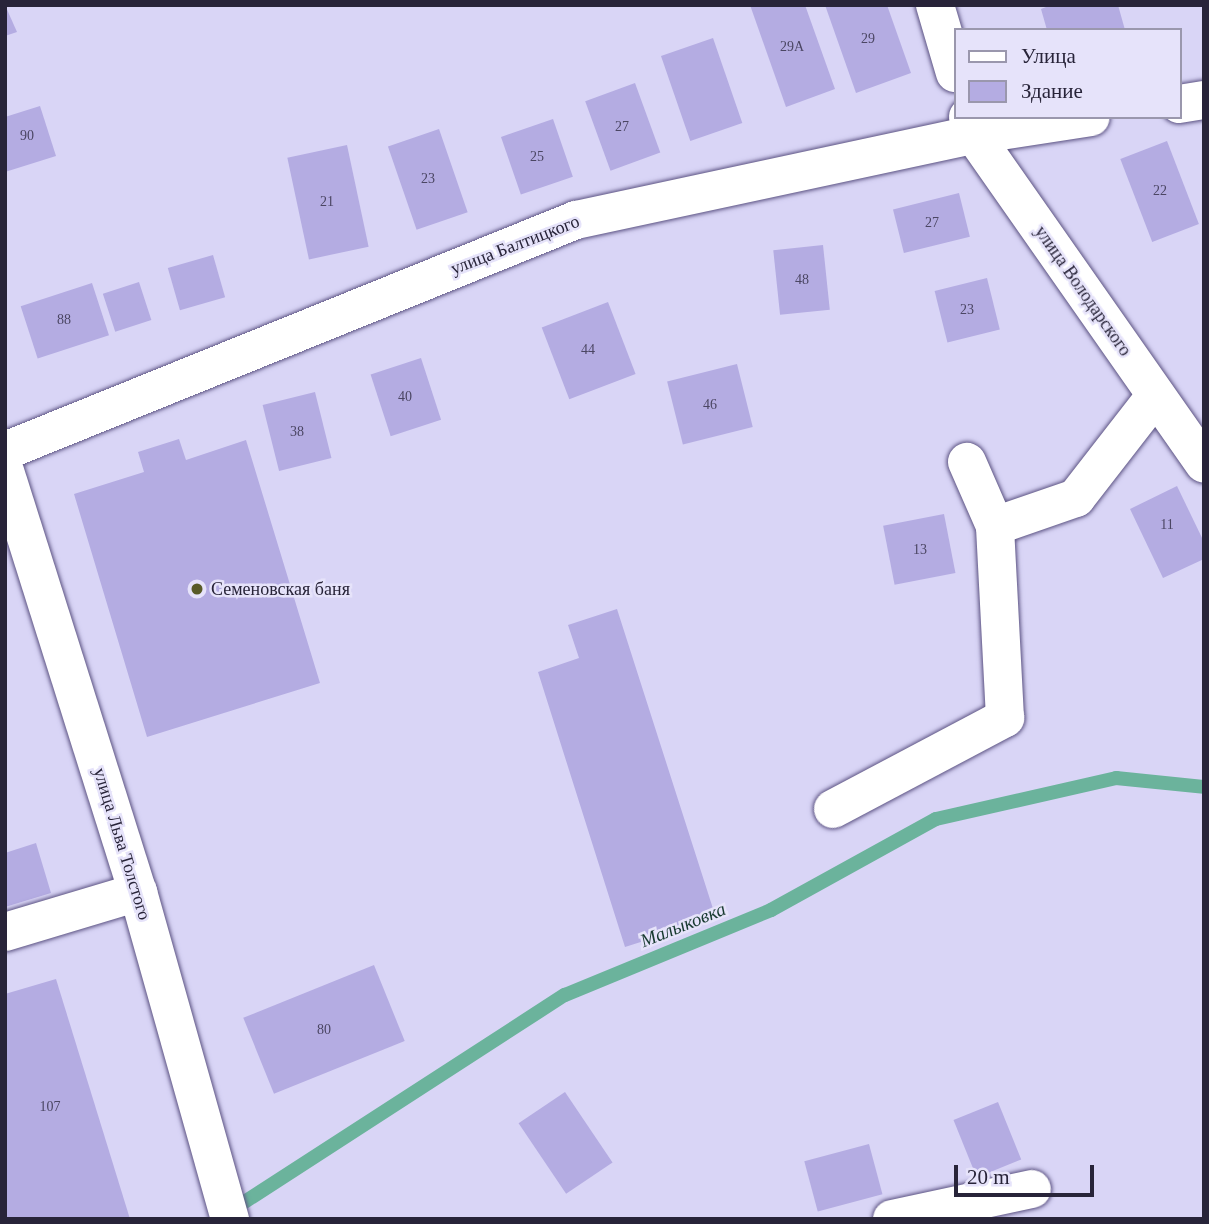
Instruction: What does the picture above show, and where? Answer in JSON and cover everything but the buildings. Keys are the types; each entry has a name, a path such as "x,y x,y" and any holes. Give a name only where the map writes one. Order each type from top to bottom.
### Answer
{"street":[{"path":"935,5 954,70"},
{"path":"1181,104 1204,100"},
{"name":"улица Балтицкого","path":"5,451 576,220 971,126 1064,119"},
{"name":"улица Володарского","path":"971,126 1204,463"},
{"path":"995,526 1076,498 1156,395"},
{"path":"833,809 1005,718 995,526 967,462"},
{"name":"улица Льва Толстого","path":"5,471 138,892 230,1219"},
{"path":"5,932 138,892"},
{"path":"892,1219 1032,1189"}],"waterway":[{"name":"Малыковка","path":"229,1212 565,995 771,910 936,819 1116,778 1204,787"}],"place":[{"name":"Семеновская баня","path":"197,589"}]}
